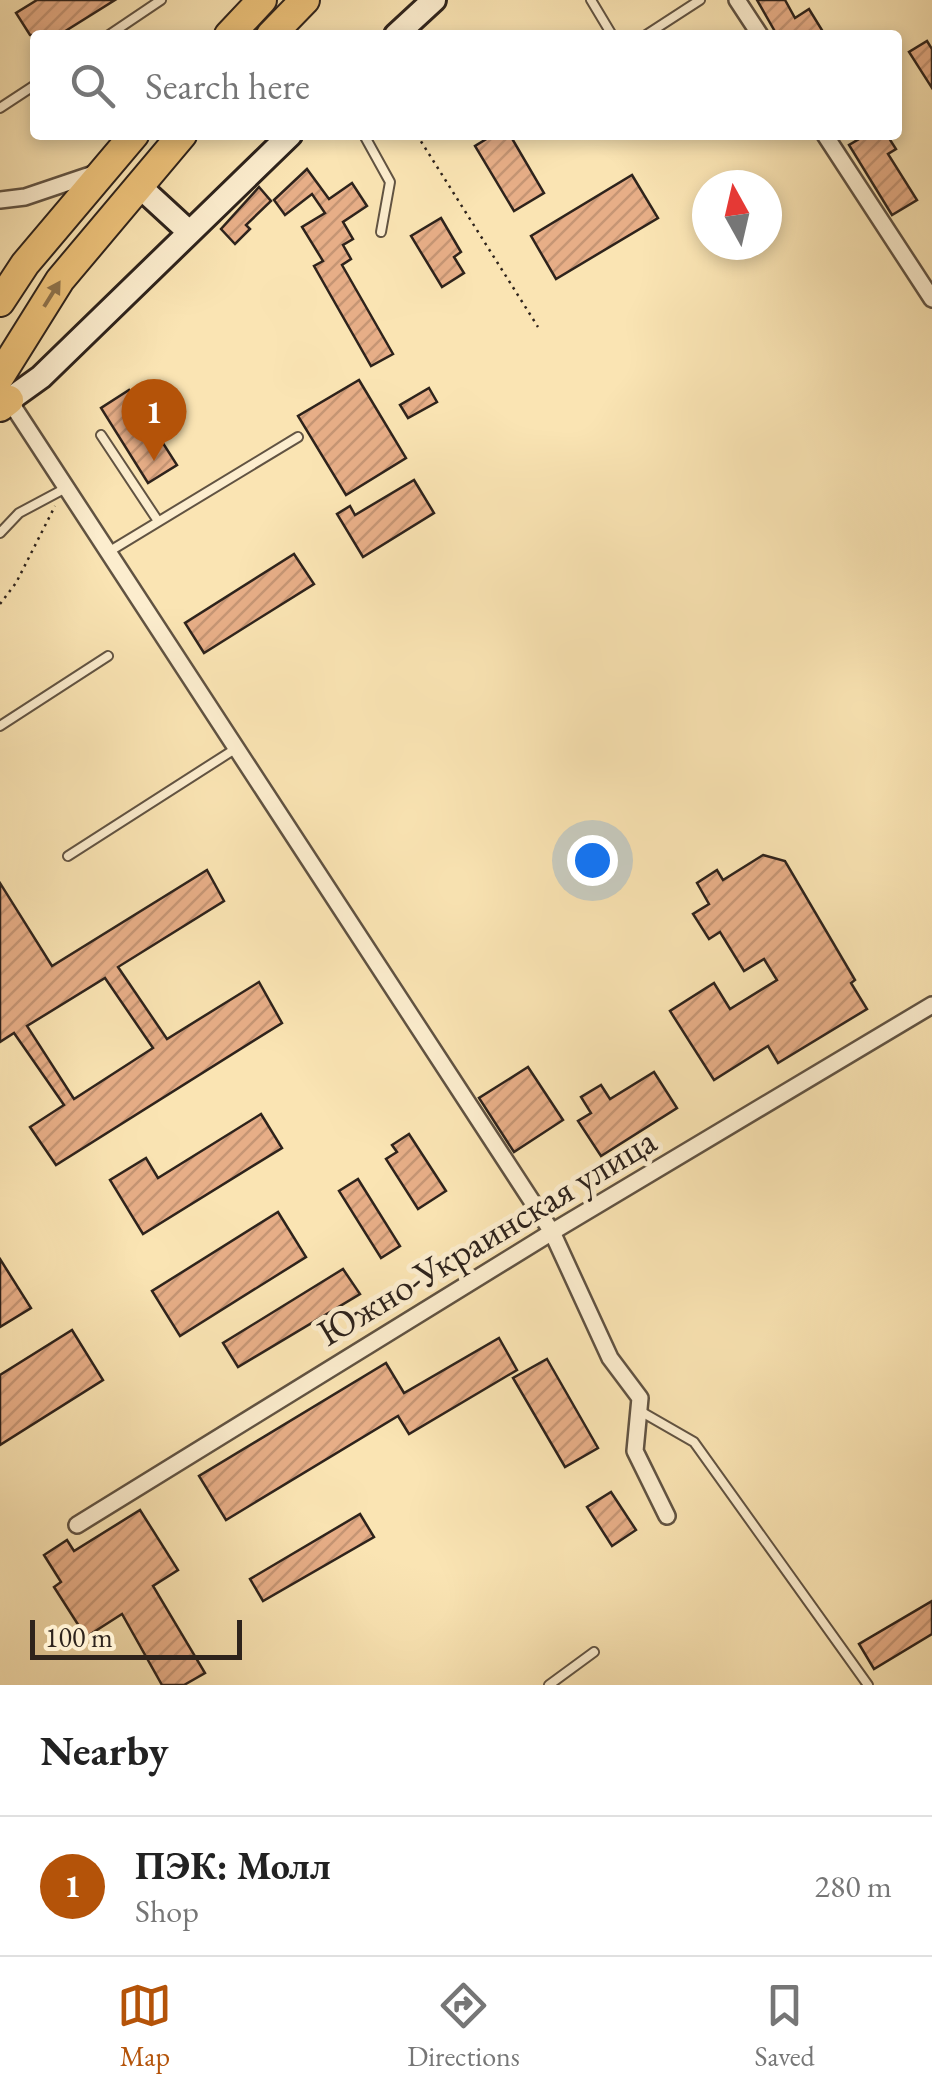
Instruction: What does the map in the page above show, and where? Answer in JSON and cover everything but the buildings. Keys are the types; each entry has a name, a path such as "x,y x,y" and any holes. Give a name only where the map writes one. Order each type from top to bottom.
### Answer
{"highway":[{"path":"234,30 262,0"},
{"path":"276,30 305,0"},
{"path":"0,302 100,172 129,140"},
{"path":"3,394 60,280 178,140"}],"street":[{"path":"401,30 434,0"},
{"path":"737,0 757,30"},
{"path":"285,140 41,377 3,394 552,1232 610,1358 640,1398 636,1451 667,1516"},
{"path":"828,140 932,299"},
{"path":"0,200 25,197 100,172"},
{"path":"138,185 188,231"},
{"name":"Южно-Украинская улица","path":"77,1526 552,1232 932,1005"}],"lane":[{"path":"116,30 161,0"},
{"path":"591,0 609,30"},
{"path":"654,30 700,0"},
{"path":"0,108 30,88"},
{"path":"367,140 390,182 381,232"},
{"path":"101,434 158,522"},
{"path":"106,553 298,437"},
{"path":"0,532 20,513 64,489"},
{"path":"0,726 108,656"},
{"path":"68,856 234,749"},
{"path":"640,1411 694,1442 868,1685"},
{"path":"549,1685 594,1652"}],"path":[{"path":"420,140 538,327"},
{"path":"0,604 16,583 64,489"}],"place":[{"name":"ПЭК: Молл","path":"154,461"}]}
